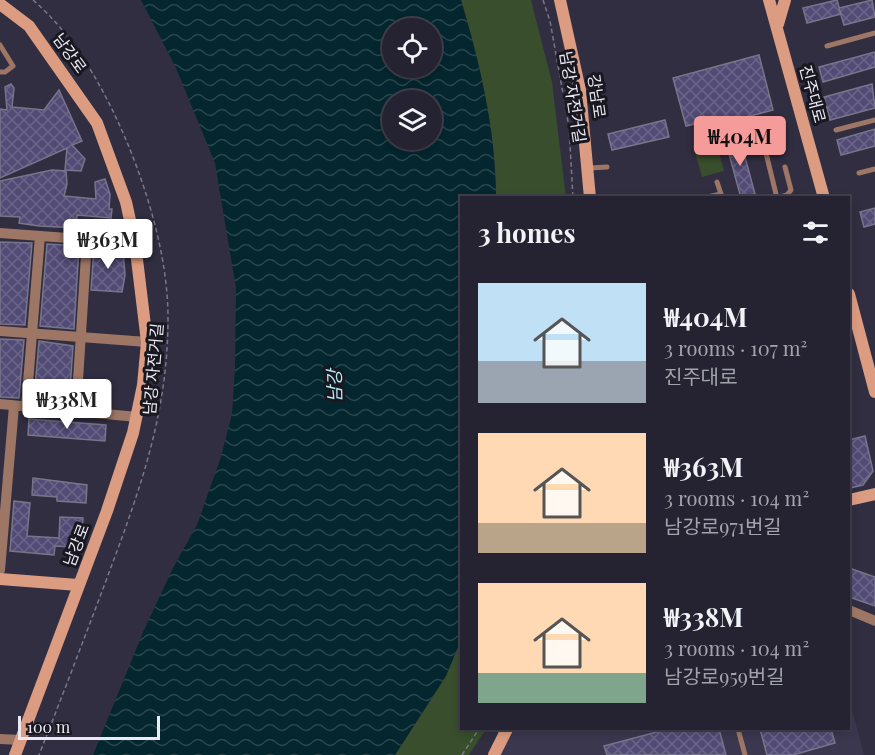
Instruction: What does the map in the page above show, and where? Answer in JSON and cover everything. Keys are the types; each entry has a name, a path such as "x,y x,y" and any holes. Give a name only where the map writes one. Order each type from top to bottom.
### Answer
{"street":[{"name":"진주대로","path":"769,0 823,196"},
{"path":"777,26 785,0"},
{"name":"강남로","path":"561,2 576,68 589,168 590,196"},
{"name":"남강로","path":"0,4 29,26 61,68 97,123 126,202 135,243 147,342 137,417 107,511 15,755"},
{"path":"0,233 135,243"},
{"path":"26,407 40,236"},
{"path":"76,411 87,240"},
{"path":"850,298 875,392"},
{"path":"0,331 147,342"},
{"path":"0,404 137,417"},
{"path":"0,570 4,476 14,406"},
{"path":"850,500 875,494"},
{"path":"0,579 78,585"},
{"path":"850,610 875,621"},
{"path":"494,755 506,730"},
{"path":"0,739 21,740"}],"lane":[{"path":"827,46 875,33"},
{"path":"0,45 13,66 5,72 0,72"},
{"path":"836,130 875,120"},
{"path":"763,141 777,196"},
{"path":"589,168 607,166"},
{"path":"784,196 791,190 785,167"},
{"path":"859,173 875,169"},
{"path":"712,196 720,194 717,182"},
{"path":"738,730 745,755"}],"path":[{"name":"남강 자전거길","path":"33,0 84,59 117,118 141,177 164,274 168,316 166,367 155,441 128,523 39,755"},
{"name":"남강 자전거길","path":"543,0 567,116 573,196"},
{"path":"462,755 478,730"}],"shaded area":[{"path":"850,702 864,755 498,755 510,730 850,730"}],"green space":[{"path":"461,0 531,0 552,82 566,196 496,196 490,123"},
{"path":"715,139 724,171 702,177 693,146"},
{"path":"460,642 460,730 485,730 469,755 395,755 446,676"}],"water":[{"name":"남강","path":"141,0 461,0 486,98 493,148 496,196 460,196 460,642 446,676 395,755 93,755 144,630 173,568 197,525 221,457 232,414 236,288 215,163 176,68"}],"building":[{"path":"837,0 841,14 807,23 803,8"},
{"path":"872,0 875,17 844,25 839,8"},
{"path":"875,52 875,67 823,82 819,67"},
{"path":"759,55 773,110 701,129 699,123 686,126 673,78"},
{"path":"11,84 14,88 12,107 44,110 59,90 82,141 72,145 85,159 81,171 65,170 67,148 0,178 0,109 7,110 5,87"},
{"path":"872,84 875,108 830,120 824,97"},
{"path":"665,120 669,137 612,150 608,134"},
{"path":"875,129 875,146 841,155 837,140"},
{"path":"739,135 755,194 740,196 725,139"},
{"path":"52,170 66,171 67,184 64,196 96,199 95,182 105,179 110,194 111,218 77,215 76,228 19,223 20,217 0,216 0,181"},
{"path":"875,208 875,224 864,227 860,212"},
{"path":"0,242 32,243 25,325 0,324"},
{"path":"47,244 79,246 74,329 40,326"},
{"path":"94,248 123,250 125,275 122,292 91,290"},
{"path":"0,339 24,340 19,398 0,397"},
{"path":"39,341 73,346 69,403 34,399"},
{"path":"29,419 106,425 105,441 28,435"},
{"path":"865,436 873,471 863,485 850,488 850,440"},
{"path":"33,478 87,485 86,503 57,501 57,497 32,495"},
{"path":"14,501 30,503 27,536 59,538 60,517 83,518 82,531 77,530 75,547 55,546 54,555 10,551"},
{"path":"850,568 875,577 875,606 850,597"},
{"path":"664,730 719,730 726,755 607,755 604,746"},
{"path":"760,730 831,730 835,743 793,755 767,755"}]}
